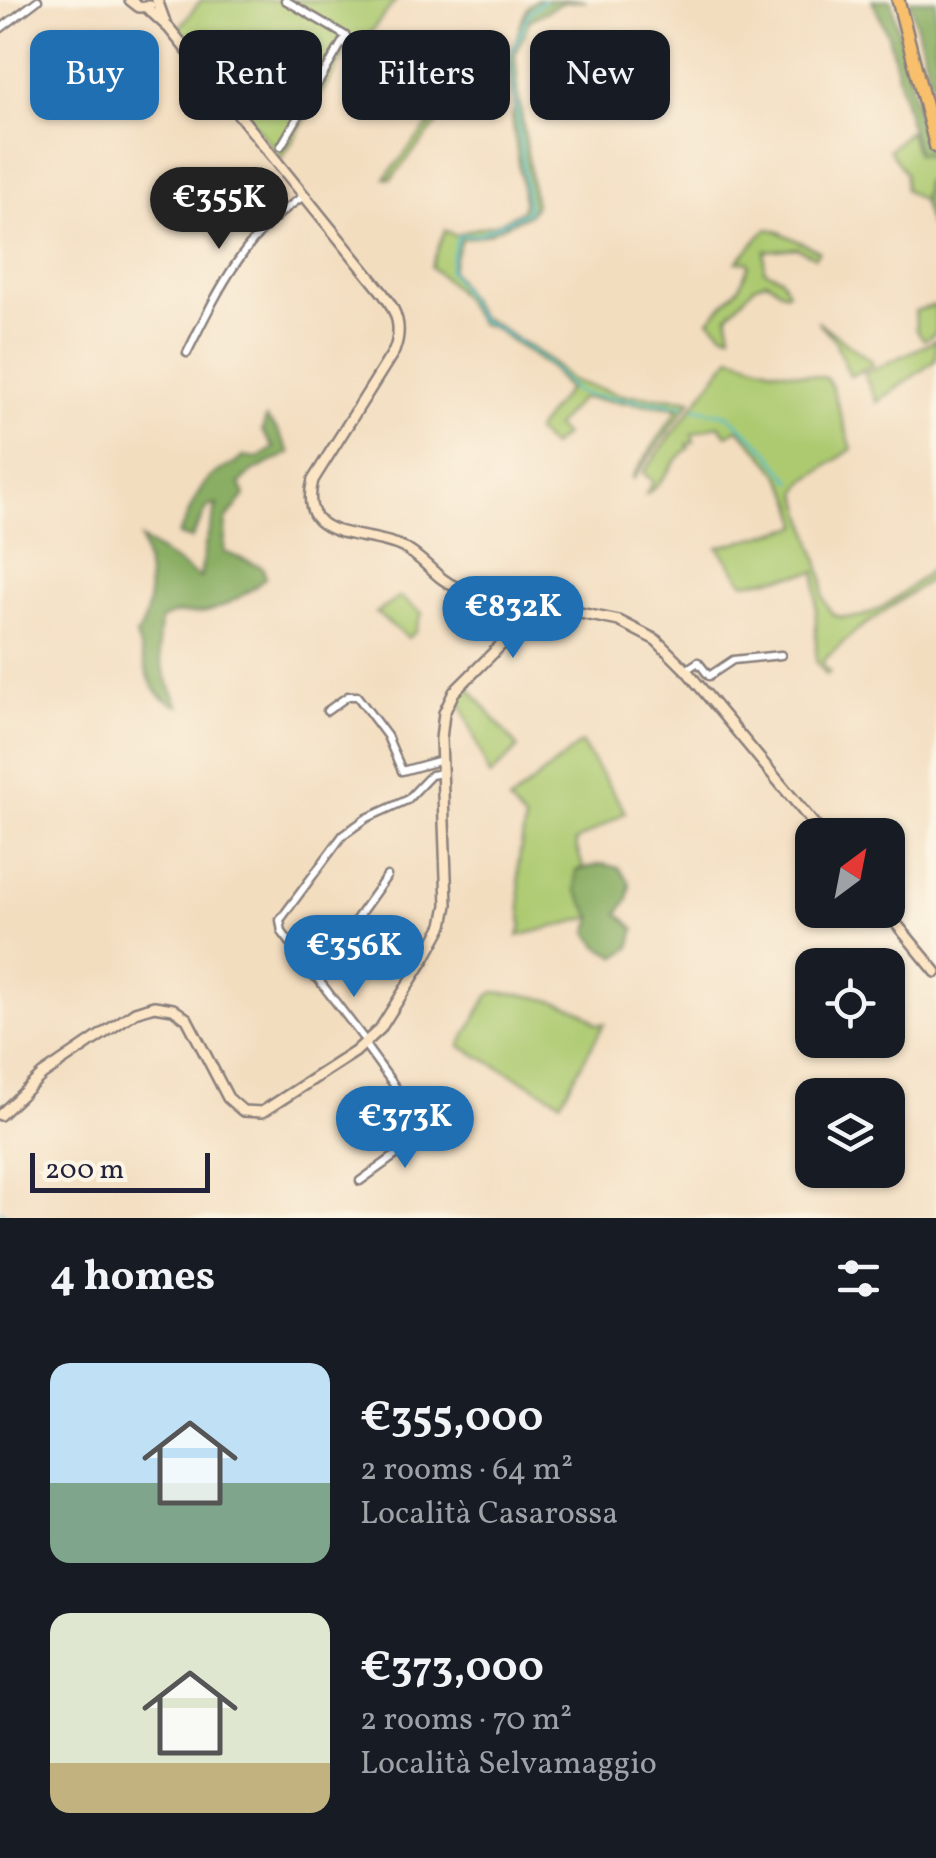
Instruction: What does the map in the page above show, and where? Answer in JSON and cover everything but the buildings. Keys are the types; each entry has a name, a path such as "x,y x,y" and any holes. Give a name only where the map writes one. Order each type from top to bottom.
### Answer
{"highway":[{"path":"902,0 936,119"},
{"path":"902,0 936,146"}],"main road":[{"path":"130,0 139,7 156,0 169,28"},
{"path":"146,7 169,28 390,302 399,328 392,355 314,477 310,492 315,515 331,531 370,536 404,548 454,586 633,626 662,645 686,670 808,818"},
{"path":"0,1115 37,1078 135,1012 151,1006 170,1007 188,1019 228,1098 236,1108 250,1113 269,1108 366,1044 390,1016 444,922 448,896 441,730 451,696 508,638 528,602"},
{"path":"900,928 936,972"}],"street":[{"path":"0,26 38,0"},
{"path":"281,146 346,36 284,0"},
{"path":"187,353 237,258 269,222 304,196"},
{"path":"686,670 698,662 709,676 732,660 781,655"},
{"path":"327,711 348,696 357,696 387,736 402,771 442,760"},
{"path":"360,1181 428,1132 282,932 282,917 343,835 362,820 407,800 430,776 442,773"},
{"path":"315,977 387,876"}],"green space":[{"path":"201,0 396,0 372,30 342,30 342,59 322,92 322,30 179,30 179,36 176,32"},
{"path":"536,0 587,0 564,2 530,20 523,17"},
{"path":"872,0 891,0 928,155 917,154 888,35"},
{"path":"910,0 936,0 936,102"},
{"path":"523,17 530,20 515,54 520,104 515,106 510,69"},
{"path":"520,104 535,206 528,215 506,225 503,221 522,210 524,202 512,117 515,106"},
{"path":"250,120 305,120 282,158"},
{"path":"434,120 440,120 391,179 385,178"},
{"path":"909,131 917,154 928,155 934,178 926,180 922,201 905,190 905,173 889,150"},
{"path":"934,178 936,224 930,226 922,201 926,180"},
{"path":"503,221 506,225 487,234 461,239 451,270 480,317 548,359 572,381 622,395 692,399 633,479 679,408 581,398 555,427 564,435 551,447 535,431 568,389 549,367 492,327 480,324 455,288 431,267 445,230 456,236"},
{"path":"766,229 819,251 815,257 797,248 765,251 764,270 781,278 788,291 785,293 766,281 756,285 728,315 731,334 724,333 709,320 740,286 749,265 748,261 737,262"},
{"path":"936,305 936,333 924,340 916,330 915,311"},
{"path":"817,321 873,365 850,376 834,339"},
{"path":"936,340 936,360 877,402 864,374"},
{"path":"731,356 773,369 826,378 832,387 852,449 804,482 798,492 823,579 823,597 832,614 846,618 874,612 936,566 936,575 856,631 823,661 830,672 826,675 816,661 816,572 744,583 718,547 799,526 785,484 748,439 738,429 727,435 719,425 692,434 694,442 687,444 689,448 646,494 653,481 643,473"},
{"path":"266,418 290,453 252,472 240,484 245,495 226,520 224,552 262,567 266,577 216,609 161,620 159,653 179,706 153,686 136,636 148,602 141,539 200,578 217,505 208,507 191,539 178,535 209,479 244,456 258,458 274,448 262,431"},
{"path":"400,597 422,613 415,632 408,638 376,613"},
{"path":"469,688 518,748 490,776 458,696"},
{"path":"581,743 626,812 575,842 583,867 576,871 593,917 518,936 522,926 518,866 525,821 509,802"},
{"path":"602,864 619,868 630,883 628,900 618,913 635,929 630,948 617,957 598,946 588,932 593,918 576,890 576,871"},
{"path":"494,992 550,1000 578,1010 596,1024 604,1024 561,1101 460,1046"}],"waterway":[{"path":"544,0 529,12 511,56 528,211 479,234 458,236 449,270 480,320 544,359 575,391 684,405"},
{"path":"695,408 728,415 767,450 792,482"},
{"path":"0,1210 10,1218"}]}
